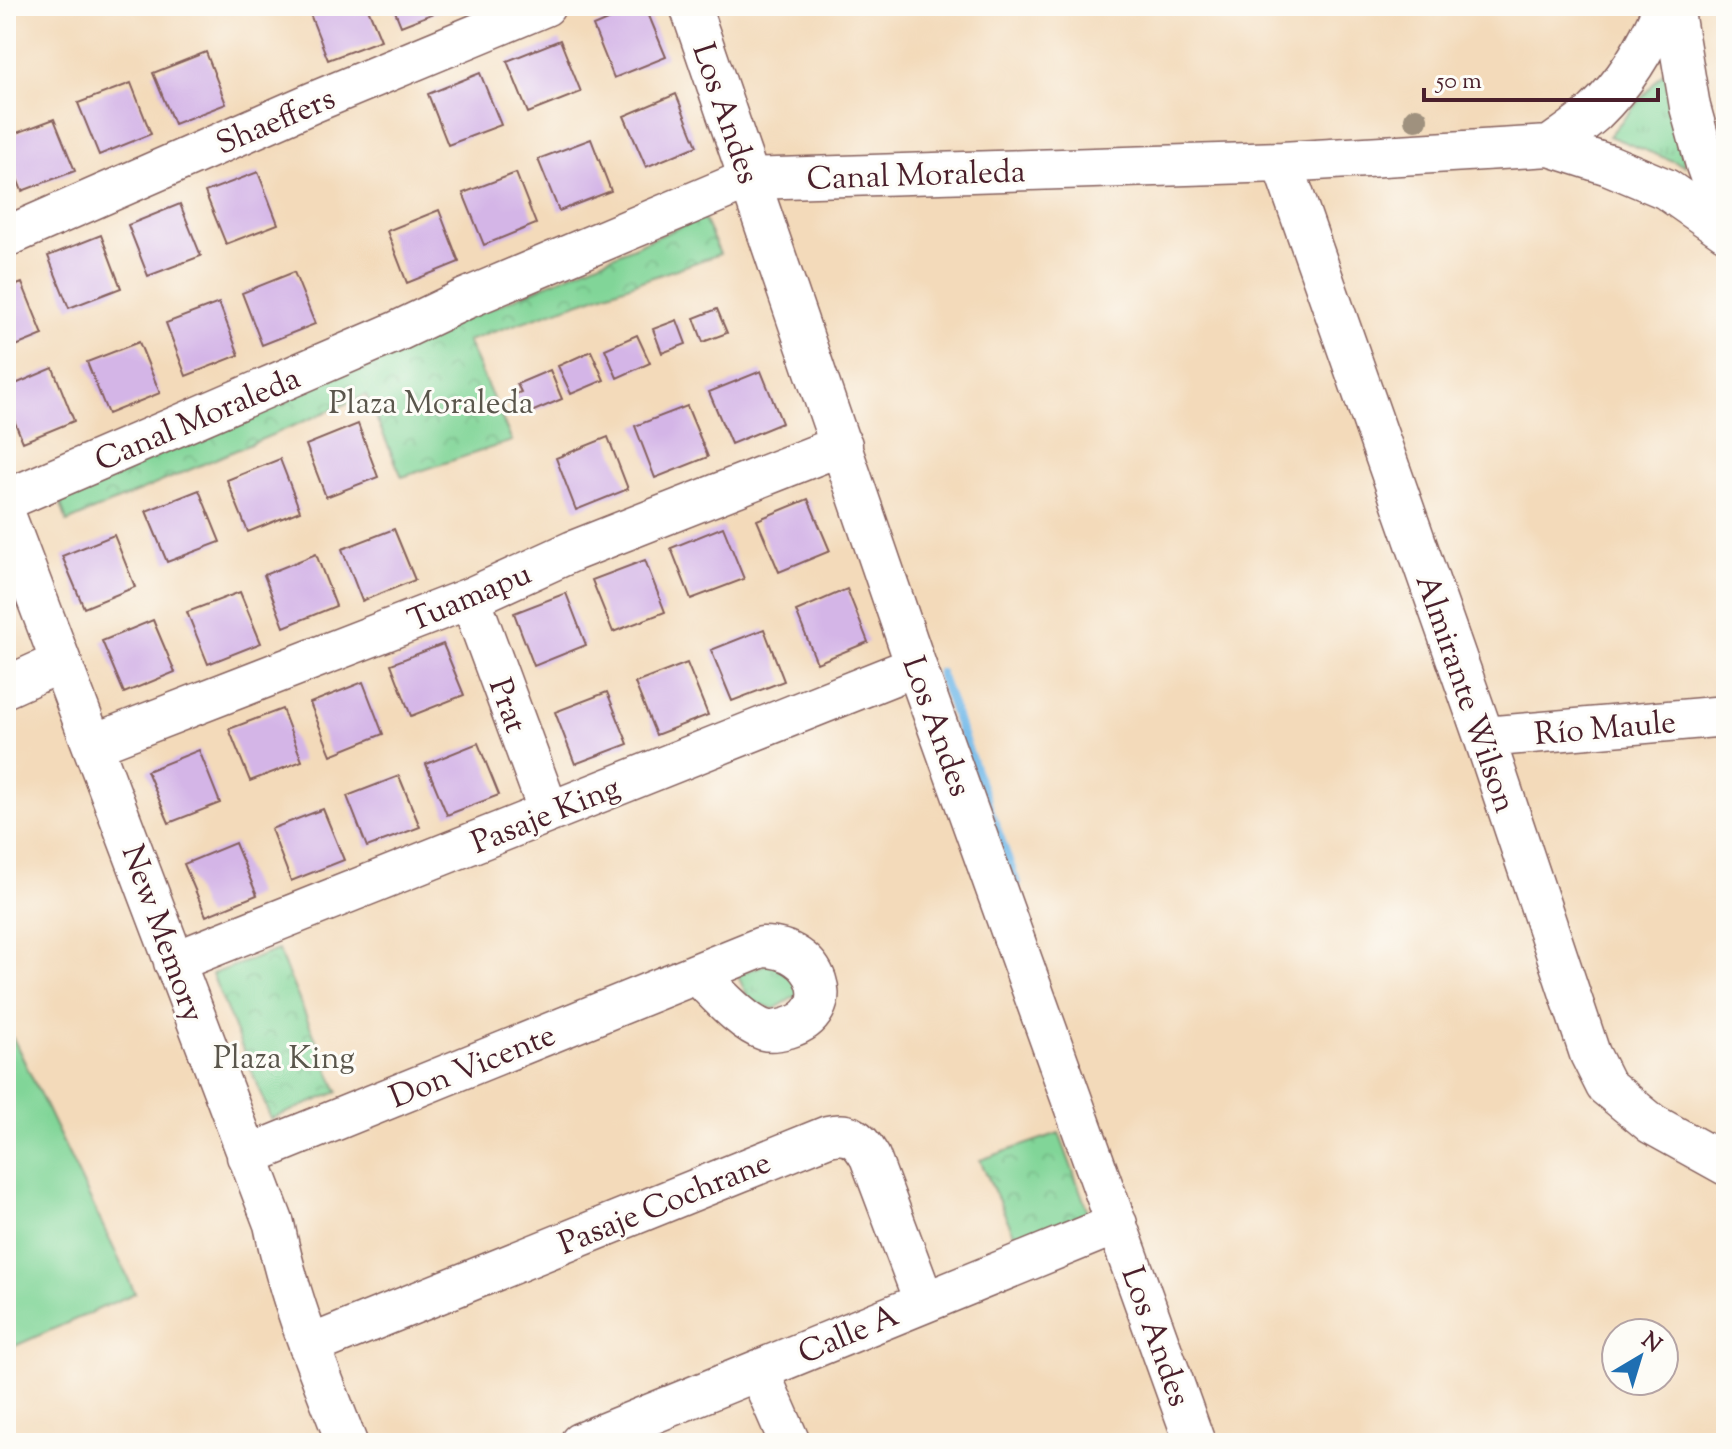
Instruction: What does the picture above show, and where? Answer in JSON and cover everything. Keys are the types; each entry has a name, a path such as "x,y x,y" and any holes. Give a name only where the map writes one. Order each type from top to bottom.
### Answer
{"street":[{"name":"Shaeffers","path":"6,237 314,102 545,6"},
{"name":"Los Andes","path":"690,6 916,666 1195,1443"},
{"path":"1550,146 1595,112 1625,78 1650,40 1664,6"},
{"path":"1673,6 1690,107 1726,221"},
{"name":"Canal Moraleda","path":"6,500 398,331 465,299 749,179 1282,162 1550,146 1609,165 1666,189 1726,231"},
{"name":"Almirante Wilson","path":"1282,162 1484,737 1590,1054 1606,1086 1652,1124 1726,1165"},
{"name":"Tuamapu","path":"94,744 470,598 573,551 842,445"},
{"name":"New Memory","path":"6,517 274,1224 282,1264 309,1346 347,1443"},
{"name":"Prat","path":"470,598 549,812"},
{"path":"6,687 61,662"},
{"name":"Pasaje King","path":"174,962 916,666"},
{"name":"Río Maule","path":"1484,737 1726,716"},
{"name":"Don Vicente","path":"247,1156 697,974"},
{"name":"Pasaje Cochrane","path":"309,1346 841,1133 855,1137 870,1157 924,1301"},
{"name":"Calle A","path":"585,1442 1117,1224"},
{"path":"759,1372 790,1443"}],"green space":[{"path":"1666,69 1685,166 1609,136"},
{"name":"Plaza Moraleda","path":"703,217 720,254 467,341 512,441 402,477 366,395 67,522 58,495"},
{"name":"Plaza King","path":"278,950 338,1092 271,1119 212,974"},
{"path":"773,962 794,973 799,994 774,1009 749,1000 737,974"},
{"path":"13,1038 135,1293 6,1350 6,1041"},
{"path":"1059,1133 1088,1212 1018,1243 980,1160"}],"building":[{"path":"314,6 367,6 381,40 328,60 308,9"},
{"path":"393,6 452,6 401,26"},
{"path":"645,6 666,57 614,78 593,26"},
{"path":"560,40 581,92 528,113 507,61"},
{"path":"206,52 226,104 174,124 153,73"},
{"path":"480,73 501,125 448,145 428,94"},
{"path":"131,83 151,134 99,155 78,103"},
{"path":"676,94 697,146 646,167 624,116"},
{"path":"54,119 75,171 22,191 6,151 6,137"},
{"path":"591,139 611,191 559,211 538,159"},
{"path":"258,172 278,224 226,244 205,192"},
{"path":"516,173 536,224 484,245 463,193"},
{"path":"180,204 201,256 148,276 128,225"},
{"path":"439,210 459,262 407,283 387,231"},
{"path":"101,235 121,288 69,308 48,256"},
{"path":"294,272 315,324 262,345 242,293"},
{"path":"22,283 43,335 6,350 6,289"},
{"path":"219,303 239,355 186,376 166,323"},
{"path":"717,309 727,333 703,342 694,318"},
{"path":"677,320 686,344 662,353 653,329"},
{"path":"637,335 650,363 617,378 605,349"},
{"path":"139,342 160,393 108,414 87,362"},
{"path":"591,351 604,380 571,394 558,366"},
{"path":"53,368 74,421 23,442 6,401 6,388"},
{"path":"550,370 562,399 522,416 513,395 521,392 517,384"},
{"path":"761,371 782,423 731,444 709,392"},
{"path":"687,406 708,457 655,478 635,426"},
{"path":"358,424 378,477 326,497 306,445"},
{"path":"608,437 628,489 576,510 556,458"},
{"path":"280,459 300,511 248,532 227,480"},
{"path":"199,490 220,542 167,562 146,511"},
{"path":"808,499 830,551 779,572 757,520"},
{"path":"723,527 744,579 691,599 671,548"},
{"path":"394,529 415,580 362,601 342,549"},
{"path":"114,535 135,587 84,608 62,556"},
{"path":"316,554 336,606 284,627 264,575"},
{"path":"645,560 665,612 613,632 592,580"},
{"path":"847,589 868,642 817,663 796,611"},
{"path":"240,592 261,643 208,664 187,612"},
{"path":"566,593 586,645 534,666 514,613"},
{"path":"153,620 175,672 124,693 102,641"},
{"path":"764,629 784,681 732,701 711,650"},
{"path":"443,644 464,695 411,716 391,664"},
{"path":"687,663 708,715 656,735 635,683"},
{"path":"363,682 383,734 331,755 310,703"},
{"path":"607,692 628,744 575,764 555,712"},
{"path":"282,709 302,761 250,781 229,729"},
{"path":"478,743 499,795 447,815 426,764"},
{"path":"199,750 220,803 169,823 147,771"},
{"path":"399,776 420,827 367,847 347,796"},
{"path":"323,809 344,860 291,881 271,829"},
{"path":"235,843 257,895 206,916 184,864"}],"waterway":[{"path":"940,673 1017,884"}]}
